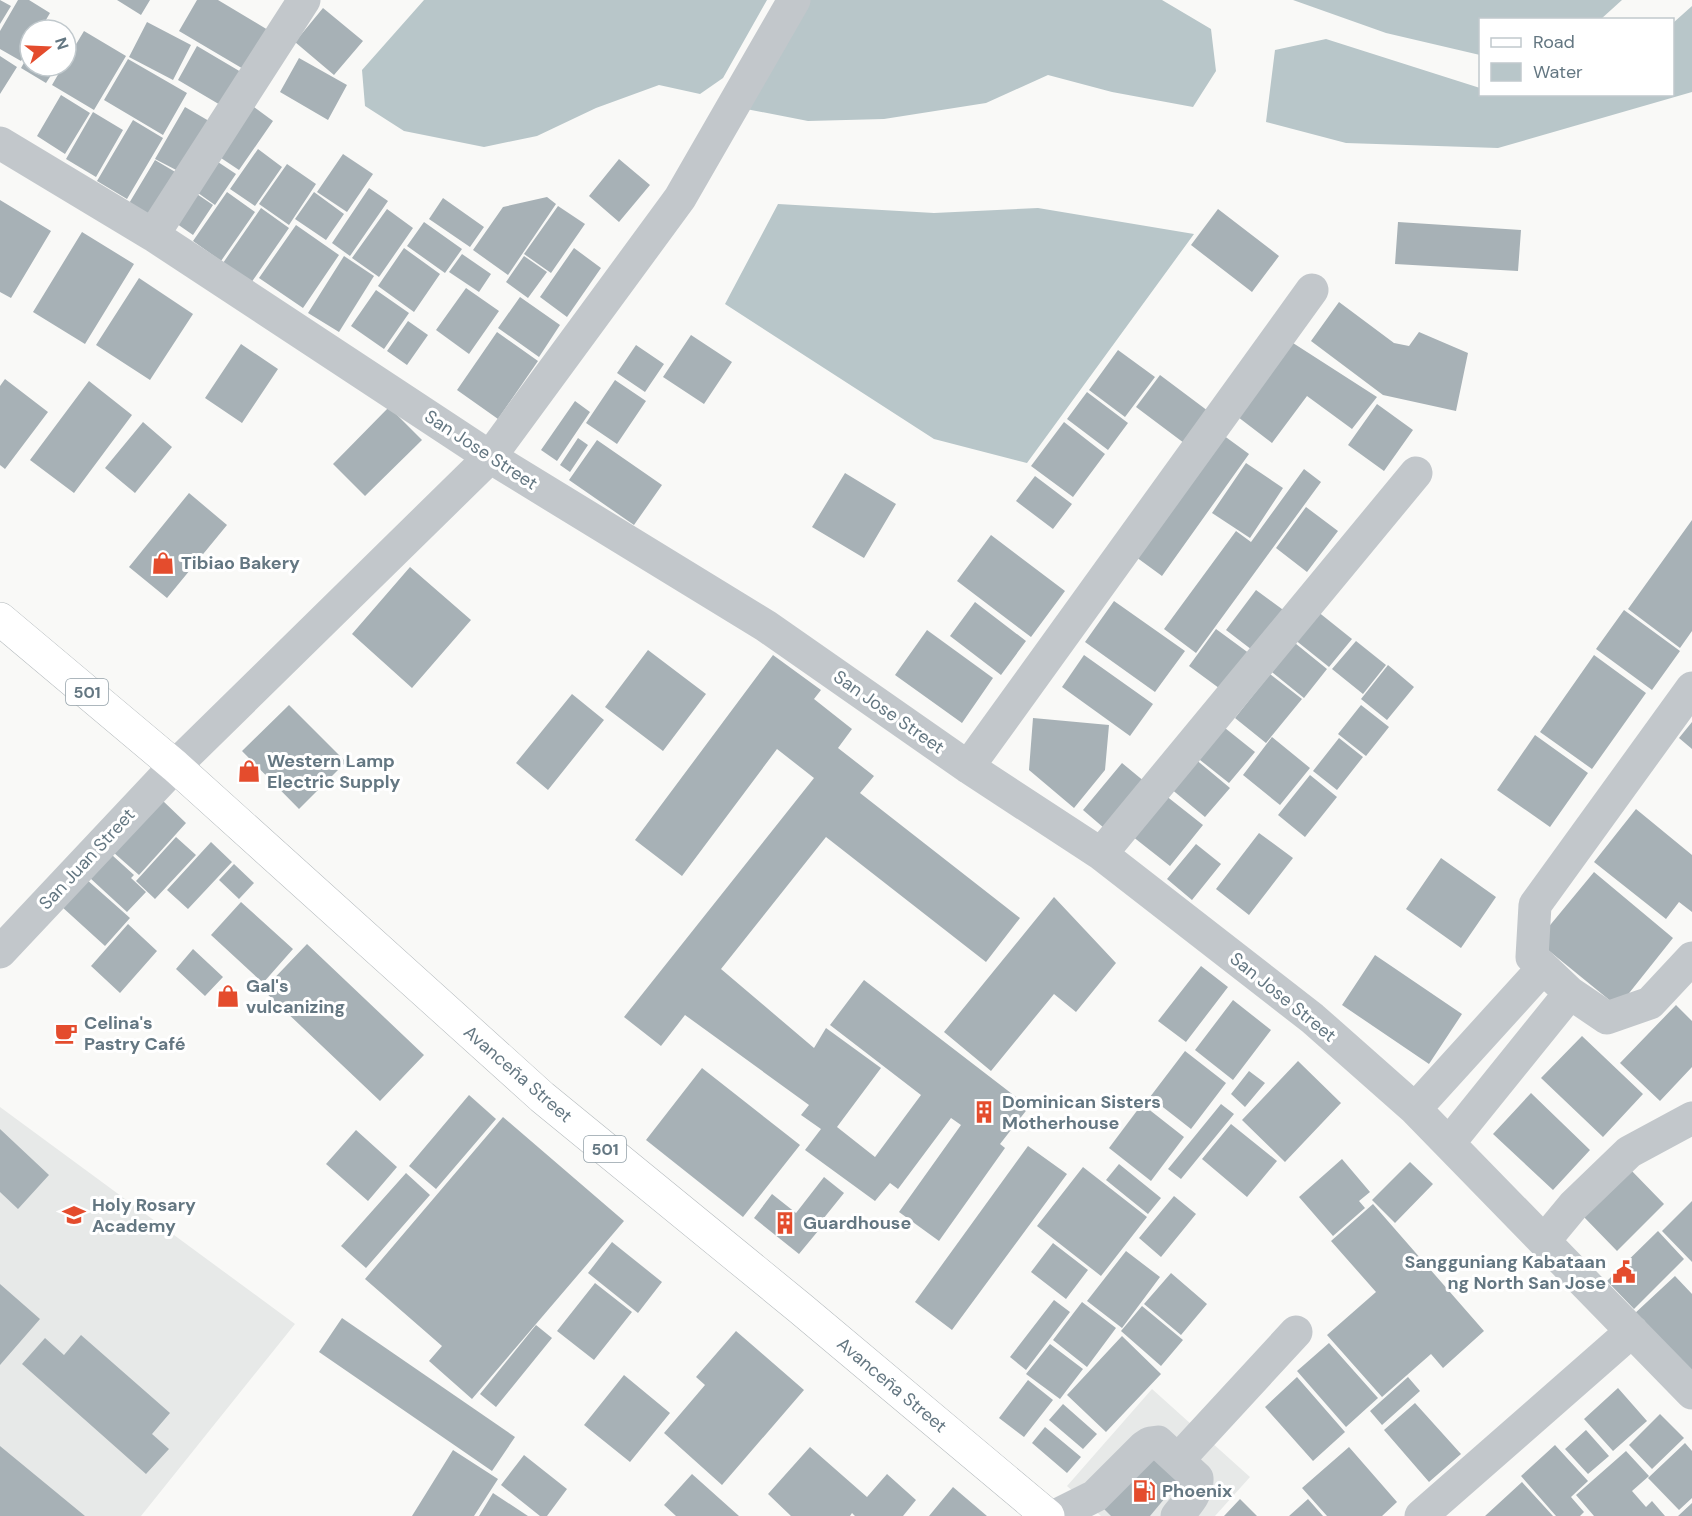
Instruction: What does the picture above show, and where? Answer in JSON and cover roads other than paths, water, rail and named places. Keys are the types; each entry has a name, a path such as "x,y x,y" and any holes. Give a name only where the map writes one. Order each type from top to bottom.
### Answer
{"main road":[{"name":"Avanceña Street","path":"0,619 175,766 542,1097 800,1308 1048,1516"}],"street":[{"path":"153,235 304,0"},
{"name":"San Juan Street","path":"0,952 175,766 490,457 680,198 794,0"},
{"name":"San Jose Street","path":"0,143 153,235 490,457 766,626 968,767 1101,854 1312,1018 1415,1108 1692,1393"},
{"path":"968,767 1312,290"},
{"path":"1101,854 1416,472"},
{"path":"1692,688 1535,905 1532,957 1570,993 1607,1018 1650,1003 1692,958"},
{"path":"1415,1108 1543,968"},
{"path":"1449,1143 1570,993"},
{"path":"1544,1241 1573,1206 1629,1152 1692,1118"},
{"path":"1421,1516 1632,1331"},
{"path":"1178,1460 1296,1332"},
{"path":"1055,1516 1095,1496 1150,1443 1158,1442 1197,1478 1198,1483 1194,1495 1177,1516"}],"water":[{"path":"424,0 767,0 723,78 700,94 659,85 596,108 537,136 484,147 404,131 365,106 362,70"},
{"path":"809,0 1162,0 1211,29 1216,71 1193,107 1112,92 1048,75 986,103 884,119 808,121 746,109"},
{"path":"1293,0 1622,0 1602,18 1479,18 1479,55 1386,33"},
{"path":"1692,6 1692,92 1498,148 1346,143 1266,122 1275,50 1326,39 1479,88 1479,96 1674,96 1674,22"},
{"path":"778,204 934,213 1038,208 1194,234 1027,463 934,439 725,304"}],"place":[{"name":"Tibiao Bakery","path":"163,563"},
{"name":"Western Lamp Electric Supply","path":"249,771"},
{"name":"Gal's vulcanizing","path":"228,996"},
{"name":"Celina's Pastry Café","path":"66,1033"},
{"name":"Dominican Sisters Motherhouse","path":"984,1112"},
{"name":"Holy Rosary Academy","path":"74,1215"},
{"name":"Guardhouse","path":"785,1223"},
{"name":"Sangguniang Kabataan ng North San Jose","path":"1624,1272"},
{"name":"Phoenix","path":"1144,1491"}]}
